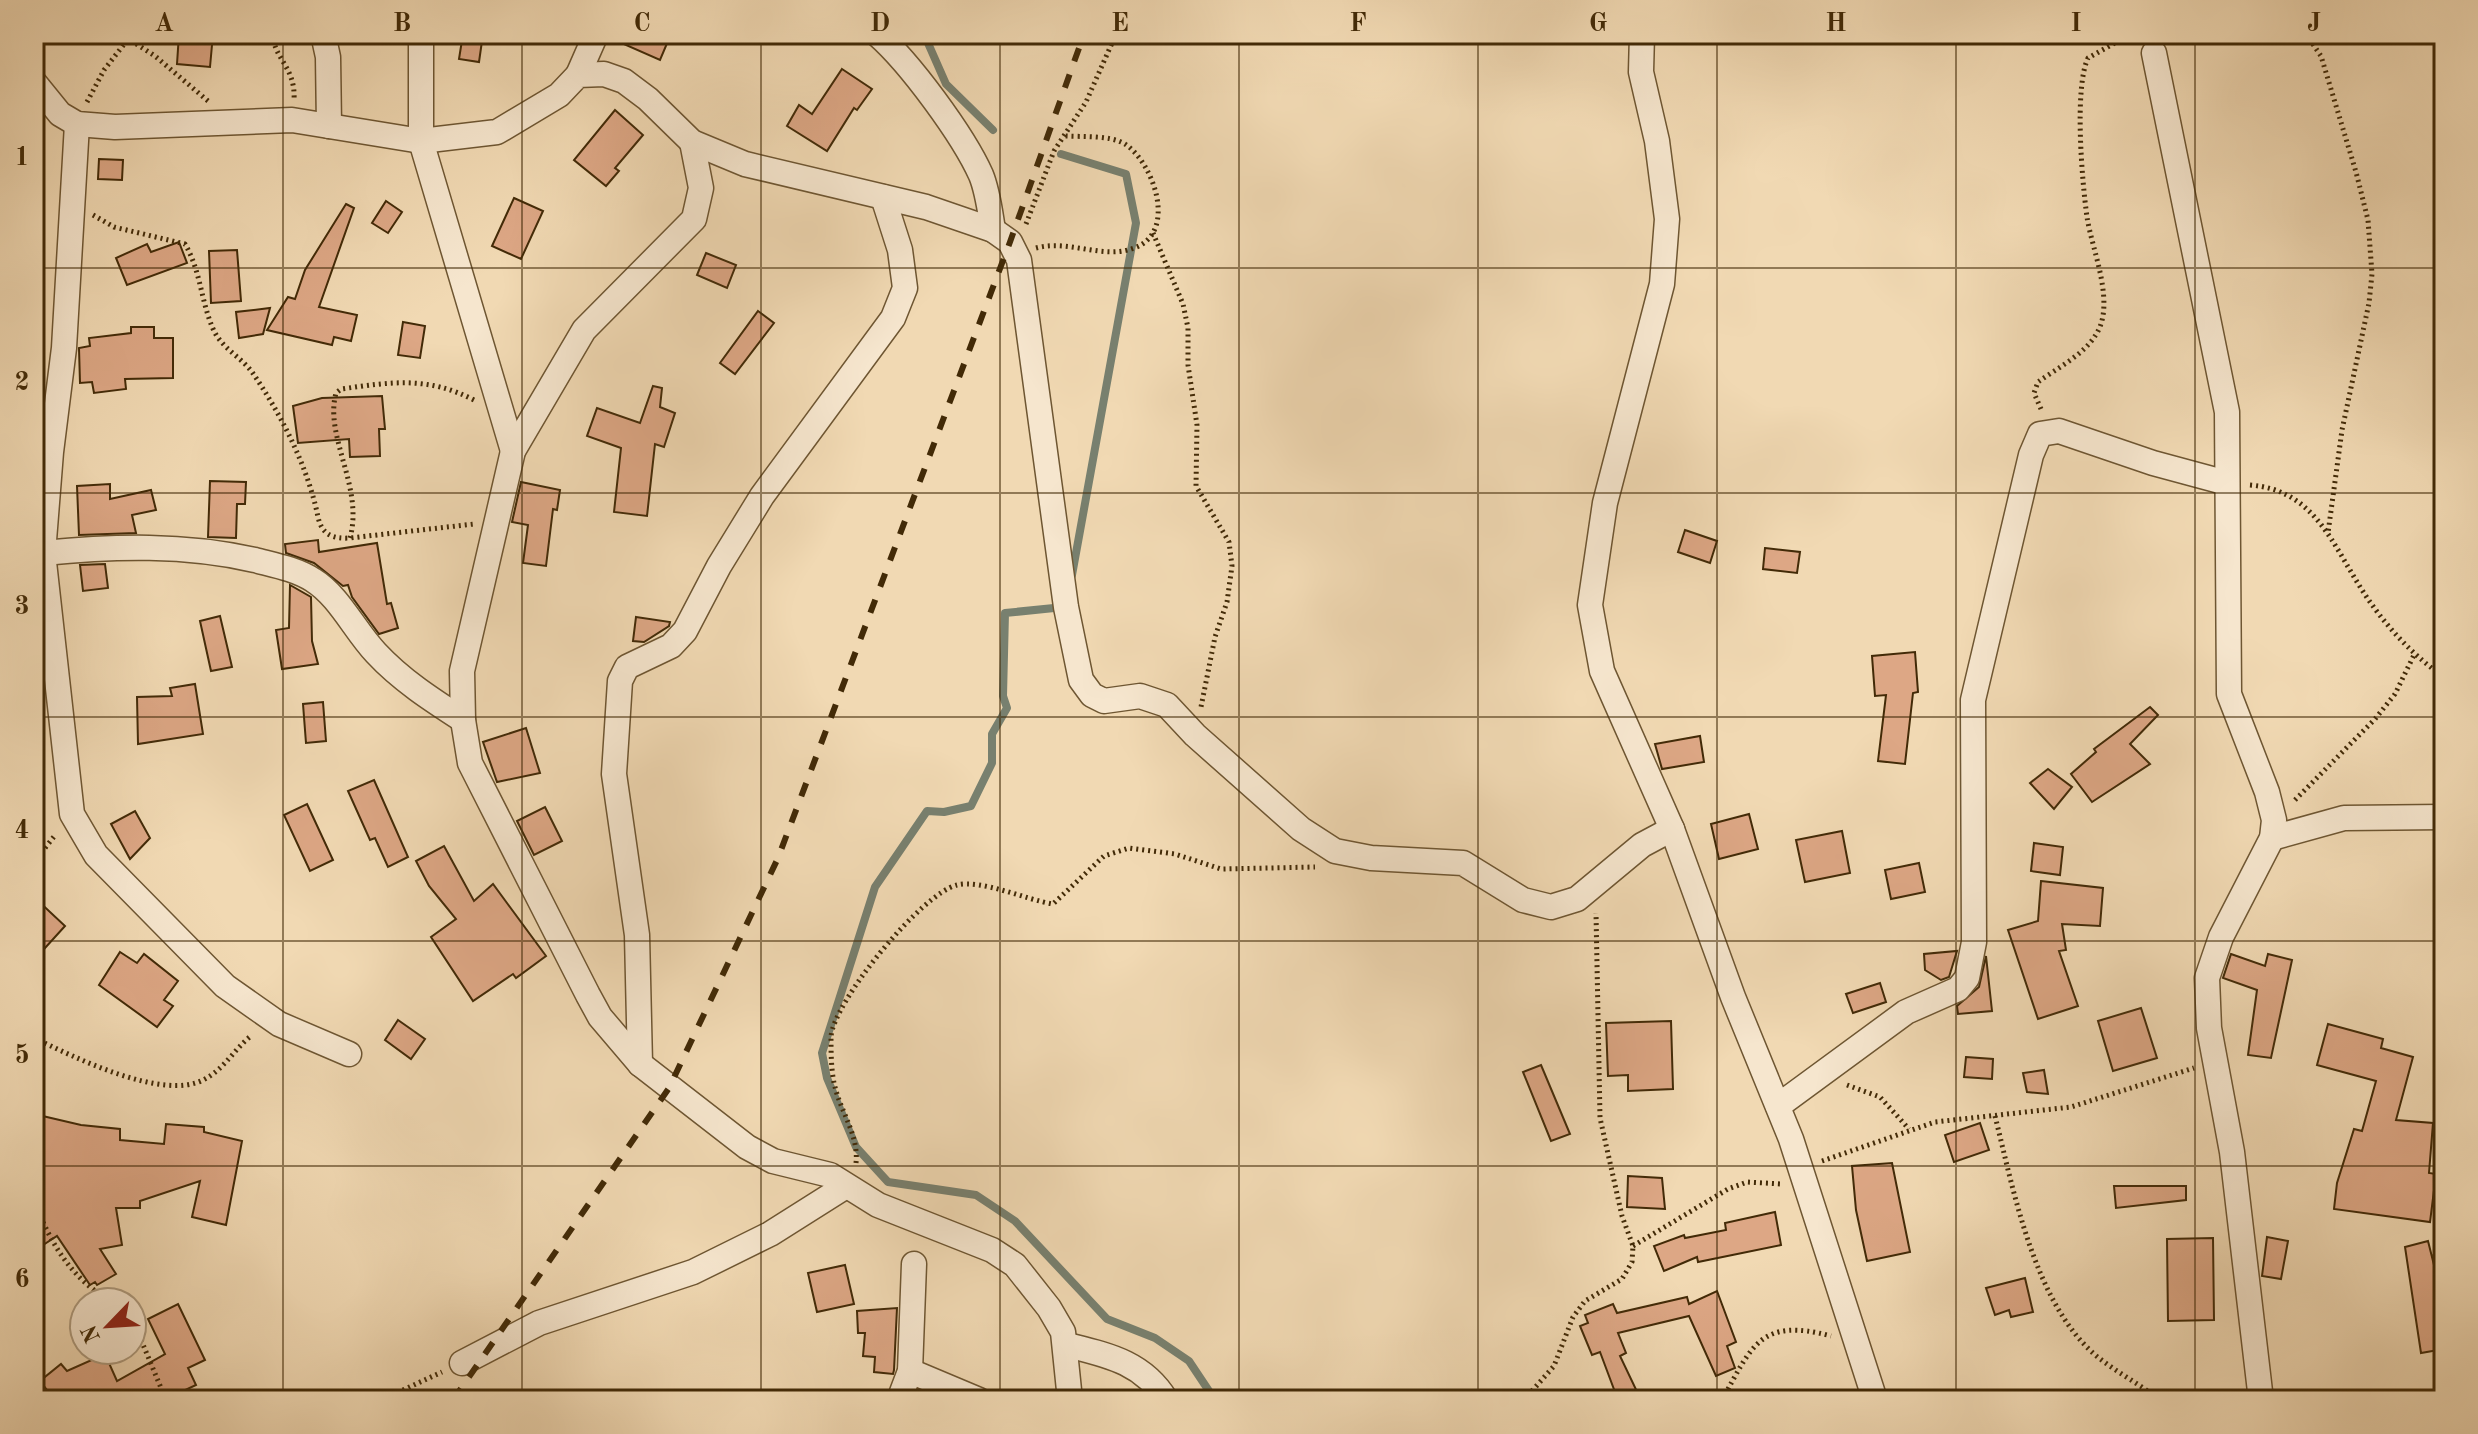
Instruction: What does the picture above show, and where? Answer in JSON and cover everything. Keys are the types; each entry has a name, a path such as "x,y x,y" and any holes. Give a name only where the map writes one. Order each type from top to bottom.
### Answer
{"street":[{"path":"323,34 328,57 329,126"},
{"path":"421,34 421,141 454,261 513,451"},
{"path":"34,82 60,114 77,124 140,126 292,120 421,141 497,132 559,95 578,75 596,34"},
{"path":"877,34 916,75 982,176 993,230"},
{"path":"1642,34 1641,72 1657,141 1667,219 1662,284 1605,503 1590,605 1602,671 1672,829 1733,997 1778,1106 1804,1176 1875,1400"},
{"path":"2154,53 2227,412 2229,694 2267,792 2273,829 2221,937 2207,978 2214,1062 2232,1152 2261,1400"},
{"path":"578,75 604,74 624,81 648,99 692,142 745,164 883,197 993,230 1010,242 1017,255 1066,607 1081,680 1092,695 1104,701 1140,696 1167,705 1195,735 1301,829 1335,851 1371,858 1463,863 1523,900 1551,907 1577,899 1642,845 1672,829"},
{"path":"77,124 64,348 43,553 72,814 96,855 133,896 225,986 279,1024 349,1054"},
{"path":"692,142 701,188 694,219 584,330 513,451 494,522 462,671 463,720 470,763 487,802 600,1017 640,1064 747,1147 773,1161 830,1175 878,1205 992,1250 1015,1265 1049,1308 1067,1345 1070,1400"},
{"path":"640,1064 637,935 614,774 615,702 620,681 627,667 671,646 685,631 719,566 762,496 893,318 905,288 900,250 883,197"},
{"path":"1778,1106 1820,1078 1886,1025 1958,989 1967,978 1974,942 1973,700 2031,455 2040,434 2059,431 2153,463 2227,483"},
{"path":"43,553 106,547 170,547 218,552 279,566 313,580 334,599 391,670 463,720"},
{"path":"2273,829 2344,818 2444,817"},
{"path":"462,1363 539,1323 693,1272 770,1234 846,1186"},
{"path":"899,1400 910,1371 914,1264"},
{"path":"1067,1345 1134,1364 1156,1384 1166,1400"},
{"path":"910,1371 979,1400"}],"path":[{"path":"121,34 130,36 181,76 229,121"},
{"path":"273,34 274,47 293,76 292,120"},
{"path":"1017,255 1054,151 1086,102 1116,34"},
{"path":"2040,434 2041,408 2034,393 2038,382 2095,338 2105,308 2086,214 2081,83 2084,67 2088,58 2102,47 2131,34"},
{"path":"2306,34 2321,56 2356,172 2368,220 2372,274 2369,303 2342,430 2328,533"},
{"path":"77,124 104,70 130,36"},
{"path":"1065,136 1117,140 1141,159 1157,201 1153,233 1183,304 1188,328 1189,378 1197,425 1196,486 1229,542 1232,566 1227,602 1215,637 1195,735"},
{"path":"72,204 114,227 185,244 193,257 215,334 250,369 263,391 308,477 319,523 335,539 494,522"},
{"path":"1017,255 1045,246 1113,252 1137,248 1153,233"},
{"path":"350,538 356,516 338,429 336,393 341,389 410,380 453,389 503,415"},
{"path":"2227,483 2278,487 2304,506 2328,533 2365,595 2415,653 2444,677"},
{"path":"2273,829 2375,719 2395,694 2415,653"},
{"path":"34,862 72,814"},
{"path":"846,1186 857,1160 854,1139 834,1086 831,1035 840,1008 859,978 935,894 958,884 975,885 1053,904 1104,856 1129,848 1175,854 1221,869 1281,870 1326,865"},
{"path":"1524,1400 1554,1366 1573,1317 1585,1301 1622,1279 1632,1262 1633,1246 1622,1216 1600,1118 1596,886"},
{"path":"34,1038 112,1070 162,1086 186,1086 217,1072 238,1046 260,1029 279,1024"},
{"path":"1633,1246 1728,1189 1747,1182 1804,1176 1909,1129 1935,1122 2071,1107 2214,1062"},
{"path":"1820,1078 1880,1097 1909,1129"},
{"path":"1995,1116 2023,1221 2045,1282 2072,1330 2099,1358 2160,1400"},
{"path":"34,1200 45,1231 64,1261 91,1286"},
{"path":"2433,1257 2444,1252"},
{"path":"1722,1400 1753,1346 1769,1333 1794,1331 1828,1335 1858,1347"},
{"path":"148,1357 166,1400"},
{"path":"381,1400 462,1363"}],"building":[{"path":"179,34 213,34 210,67 177,64"},
{"path":"463,34 483,34 479,62 459,59"},
{"path":"611,34 671,34 660,60 610,38"},
{"path":"842,69 872,89 857,110 854,108 827,151 787,126 799,105 812,114"},
{"path":"615,110 643,135 615,168 619,171 606,186 574,160"},
{"path":"99,159 123,160 122,180 98,179"},
{"path":"514,198 543,211 521,259 492,246"},
{"path":"386,201 402,212 388,233 372,223"},
{"path":"346,204 354,208 319,307 357,315 351,341 334,337 332,345 267,330 288,297 295,299 305,270"},
{"path":"179,242 187,263 127,285 116,258 147,244 151,252"},
{"path":"237,250 241,301 211,303 209,251"},
{"path":"706,253 736,265 727,288 697,275"},
{"path":"270,308 263,334 239,338 236,312"},
{"path":"758,311 774,323 735,374 720,363"},
{"path":"403,322 425,326 420,358 398,355"},
{"path":"131,327 154,327 154,338 173,338 173,378 125,379 126,389 94,393 92,382 80,383 79,348 90,346 89,338 131,333"},
{"path":"653,386 662,388 660,407 675,413 664,447 655,444 647,516 614,512 621,448 587,436 597,408 640,423"},
{"path":"382,396 385,429 379,429 380,456 350,457 349,439 298,443 293,406 322,398"},
{"path":"210,481 246,482 245,504 237,504 236,538 208,537"},
{"path":"521,482 560,490 557,510 553,509 546,566 523,563 528,525 512,522"},
{"path":"110,484 110,499 151,490 156,510 132,515 136,533 79,535 77,486"},
{"path":"1685,530 1717,541 1710,563 1678,552"},
{"path":"318,540 319,552 377,543 387,604 391,603 398,628 379,634 352,597 348,585 343,586 314,563 286,553 285,544"},
{"path":"1765,548 1800,552 1797,573 1763,569"},
{"path":"105,564 108,588 83,591 80,565"},
{"path":"290,585 311,597 312,641 318,664 282,669 276,630 289,628"},
{"path":"220,616 232,667 211,671 200,621"},
{"path":"636,617 670,622 669,626 644,642 633,641"},
{"path":"1915,652 1918,692 1913,693 1905,764 1878,761 1886,695 1875,696 1872,656"},
{"path":"195,684 203,734 138,744 137,697 172,696 170,688"},
{"path":"323,702 326,741 306,743 303,704"},
{"path":"2150,707 2158,715 2130,744 2150,764 2092,802 2071,774 2096,752 2094,749"},
{"path":"526,728 540,773 497,782 483,742"},
{"path":"1700,736 1704,762 1662,769 1655,744"},
{"path":"2048,769 2072,787 2054,809 2030,783"},
{"path":"374,780 408,857 388,867 375,838 370,840 348,791"},
{"path":"307,804 333,860 310,871 284,815"},
{"path":"545,807 562,841 534,855 517,821"},
{"path":"135,811 150,838 130,859 111,824"},
{"path":"1749,814 1758,849 1719,859 1711,824"},
{"path":"1842,831 1850,873 1805,882 1796,840"},
{"path":"2034,843 2063,847 2060,875 2031,871"},
{"path":"444,846 474,901 493,884 546,956 516,978 513,974 473,1001 431,937 456,919 429,886 416,861"},
{"path":"1919,863 1925,892 1891,899 1885,870"},
{"path":"2041,881 2103,888 2100,926 2062,924 2066,950 2059,951 2078,1006 2038,1019 2008,930 2038,921"},
{"path":"34,897 65,926 45,948 34,938"},
{"path":"1957,951 1949,977 1941,980 1925,970 1924,954"},
{"path":"120,952 137,963 144,954 178,981 164,1000 173,1006 157,1027 99,985"},
{"path":"2231,954 2265,966 2268,954 2292,960 2271,1058 2248,1055 2257,990 2223,978"},
{"path":"1986,956 1992,1011 1958,1014 1957,1006 1979,987"},
{"path":"1880,983 1886,1002 1853,1013 1846,994"},
{"path":"2141,1008 2157,1058 2113,1071 2098,1021"},
{"path":"398,1020 425,1039 411,1059 385,1040"},
{"path":"1671,1021 1673,1089 1628,1091 1628,1075 1608,1076 1606,1023"},
{"path":"2328,1024 2383,1039 2381,1048 2413,1057 2396,1120 2433,1123 2429,1173 2436,1174 2430,1222 2334,1209 2337,1183 2354,1129 2362,1131 2376,1081 2317,1065"},
{"path":"1966,1057 1993,1059 1992,1079 1964,1077"},
{"path":"1541,1065 1570,1134 1551,1141 1523,1072"},
{"path":"2044,1070 2048,1094 2027,1092 2023,1073"},
{"path":"34,1114 81,1125 120,1129 120,1140 164,1144 166,1124 204,1127 204,1132 242,1141 226,1225 192,1217 200,1181 140,1201 140,1208 116,1208 122,1245 100,1249 116,1274 97,1285 95,1282 90,1285 57,1236 34,1251"},
{"path":"1980,1123 1989,1150 1954,1162 1945,1135"},
{"path":"1892,1163 1910,1252 1867,1261 1856,1210 1852,1166"},
{"path":"1628,1176 1662,1178 1665,1209 1627,1207"},
{"path":"2114,1186 2186,1186 2186,1200 2116,1208"},
{"path":"1775,1212 1781,1245 1698,1262 1697,1257 1664,1271 1654,1246 1684,1235 1685,1238 1726,1230 1725,1223"},
{"path":"2267,1237 2288,1241 2281,1279 2262,1276"},
{"path":"2213,1238 2214,1320 2168,1321 2167,1239"},
{"path":"2428,1241 2438,1281 2444,1281 2444,1349 2421,1353 2405,1247"},
{"path":"845,1265 854,1304 817,1312 808,1273"},
{"path":"2025,1278 2033,1312 2011,1317 2009,1310 1995,1315 1986,1288"},
{"path":"1717,1291 1736,1342 1727,1346 1735,1368 1716,1376 1689,1316 1618,1333 1626,1353 1620,1356 1641,1400 1618,1400 1600,1352 1592,1355 1580,1326 1588,1323 1585,1315 1613,1304 1617,1313 1687,1297 1689,1304"},
{"path":"178,1304 205,1360 188,1368 196,1385 164,1400 55,1400 40,1381 61,1364 67,1371 78,1366 110,1366 117,1381 148,1366 165,1354 148,1319"},
{"path":"897,1308 893,1374 874,1372 875,1357 863,1356 865,1333 858,1333 857,1311"}],"waterway":[{"path":"924,34 946,84 993,130"},
{"path":"1061,154 1126,174 1136,223 1072,575"},
{"path":"1064,607 1005,613 1003,696 1007,708 992,734 992,763 971,806 944,812 927,811 875,887 822,1053 827,1078 856,1147 888,1182 976,1195 1015,1221 1107,1319 1155,1338 1189,1361 1215,1400"}],"railway":[{"path":"453,1400 669,1088 778,858 1010,242 1084,34"}]}
